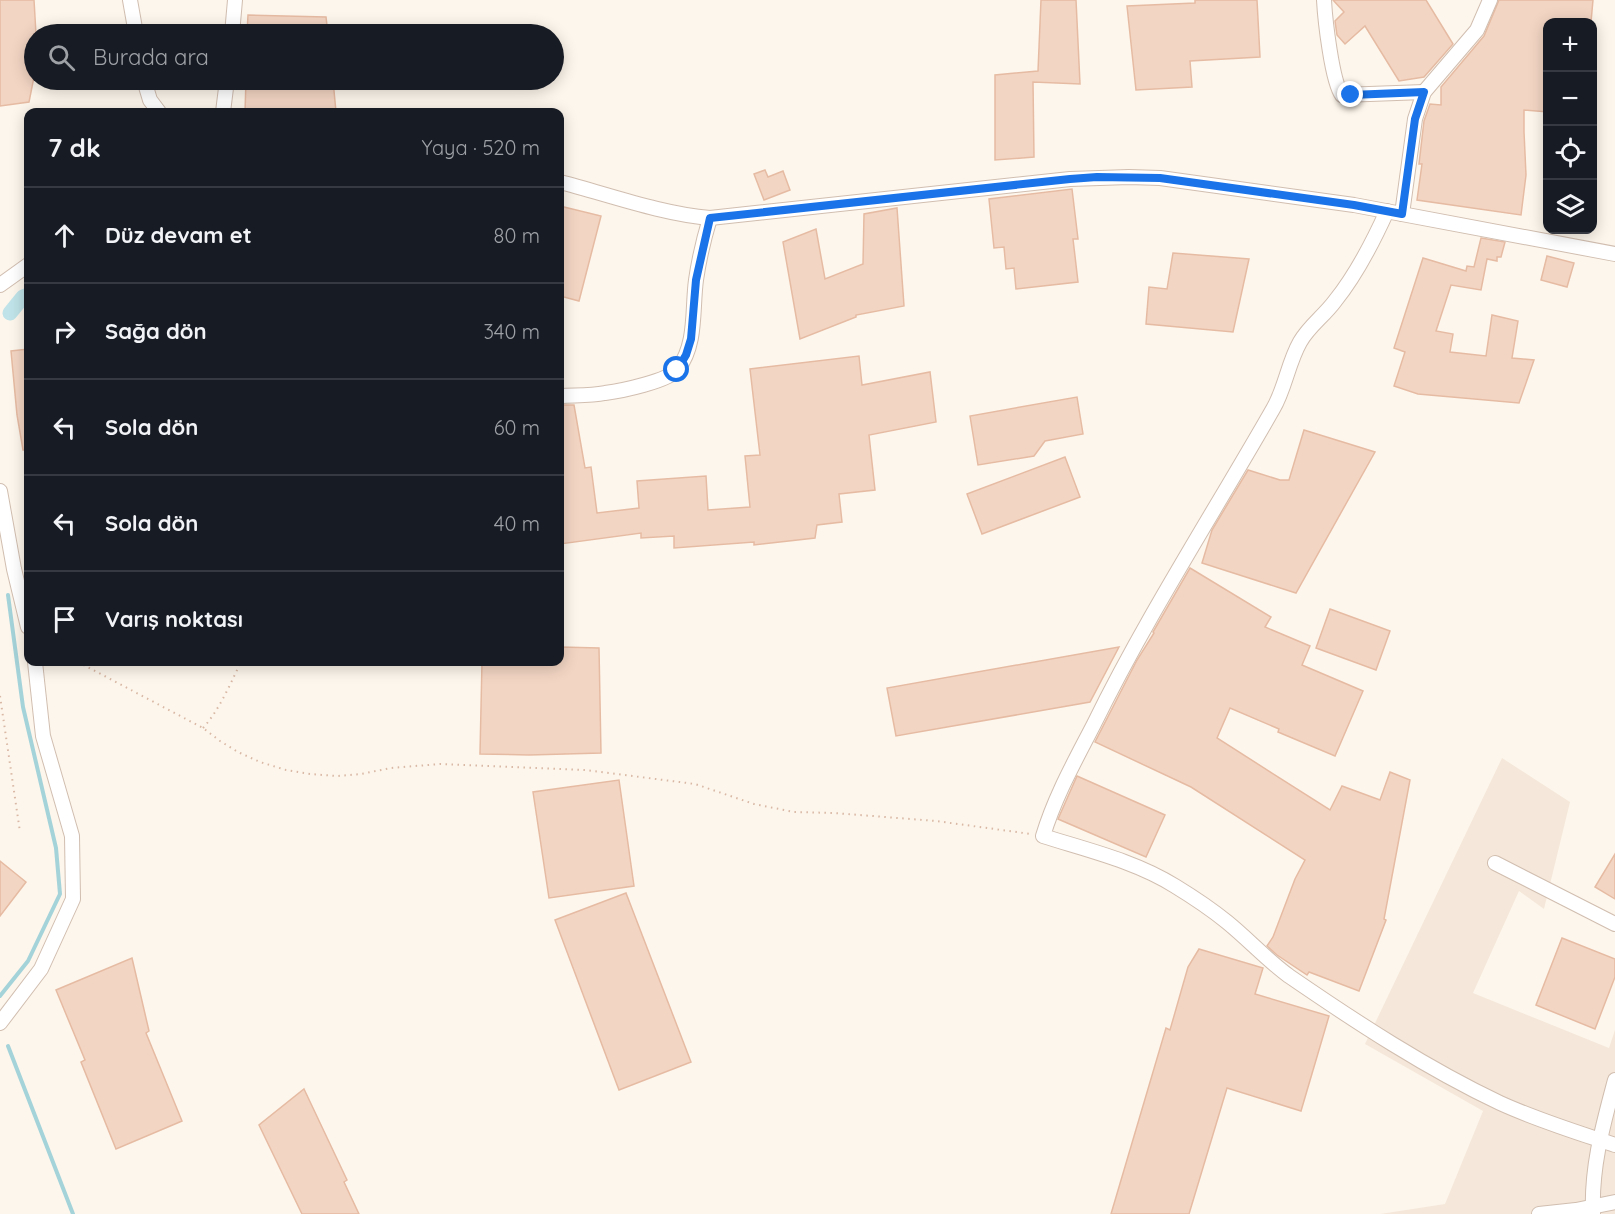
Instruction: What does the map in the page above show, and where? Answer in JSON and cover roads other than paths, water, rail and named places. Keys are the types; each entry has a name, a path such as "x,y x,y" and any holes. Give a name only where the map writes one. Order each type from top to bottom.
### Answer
{"street":[{"path":"130,0 134,24"},
{"path":"233,24 235,0"},
{"path":"1324,0 1324,15 1332,59 1338,90 1342,95 1424,92"},
{"path":"1402,214 1415,119 1424,92 1478,30 1490,0"},
{"path":"147,90 156,108"},
{"path":"224,108 226,90"},
{"path":"564,183 671,212 710,218 1070,179 1160,178 1354,205 1615,254"},
{"path":"1387,211 1378,232 1343,291 1308,328 1299,343 1275,407 1117,677 1051,811 1043,836 1128,863 1175,885 1226,922 1288,975 1427,1065 1500,1103 1563,1129 1615,1145"},
{"path":"564,396 604,393 661,380 677,370 686,355 691,339 696,280 710,218"},
{"path":"0,285 24,268"},
{"path":"0,491 24,610"},
{"path":"0,571 14,569"},
{"path":"0,1023 41,969 73,899 72,836 43,736 35,666"},
{"path":"1495,863 1615,924"},
{"path":"1593,1210 1593,1174 1599,1140 1615,1080"},
{"path":"1539,1214 1593,1210 1615,1202"}],"waterway":[{"path":"10,313 24,297"},
{"path":"0,996 28,961 60,894 56,848 23,707 8,595"},
{"path":"8,1046 73,1214"}]}
